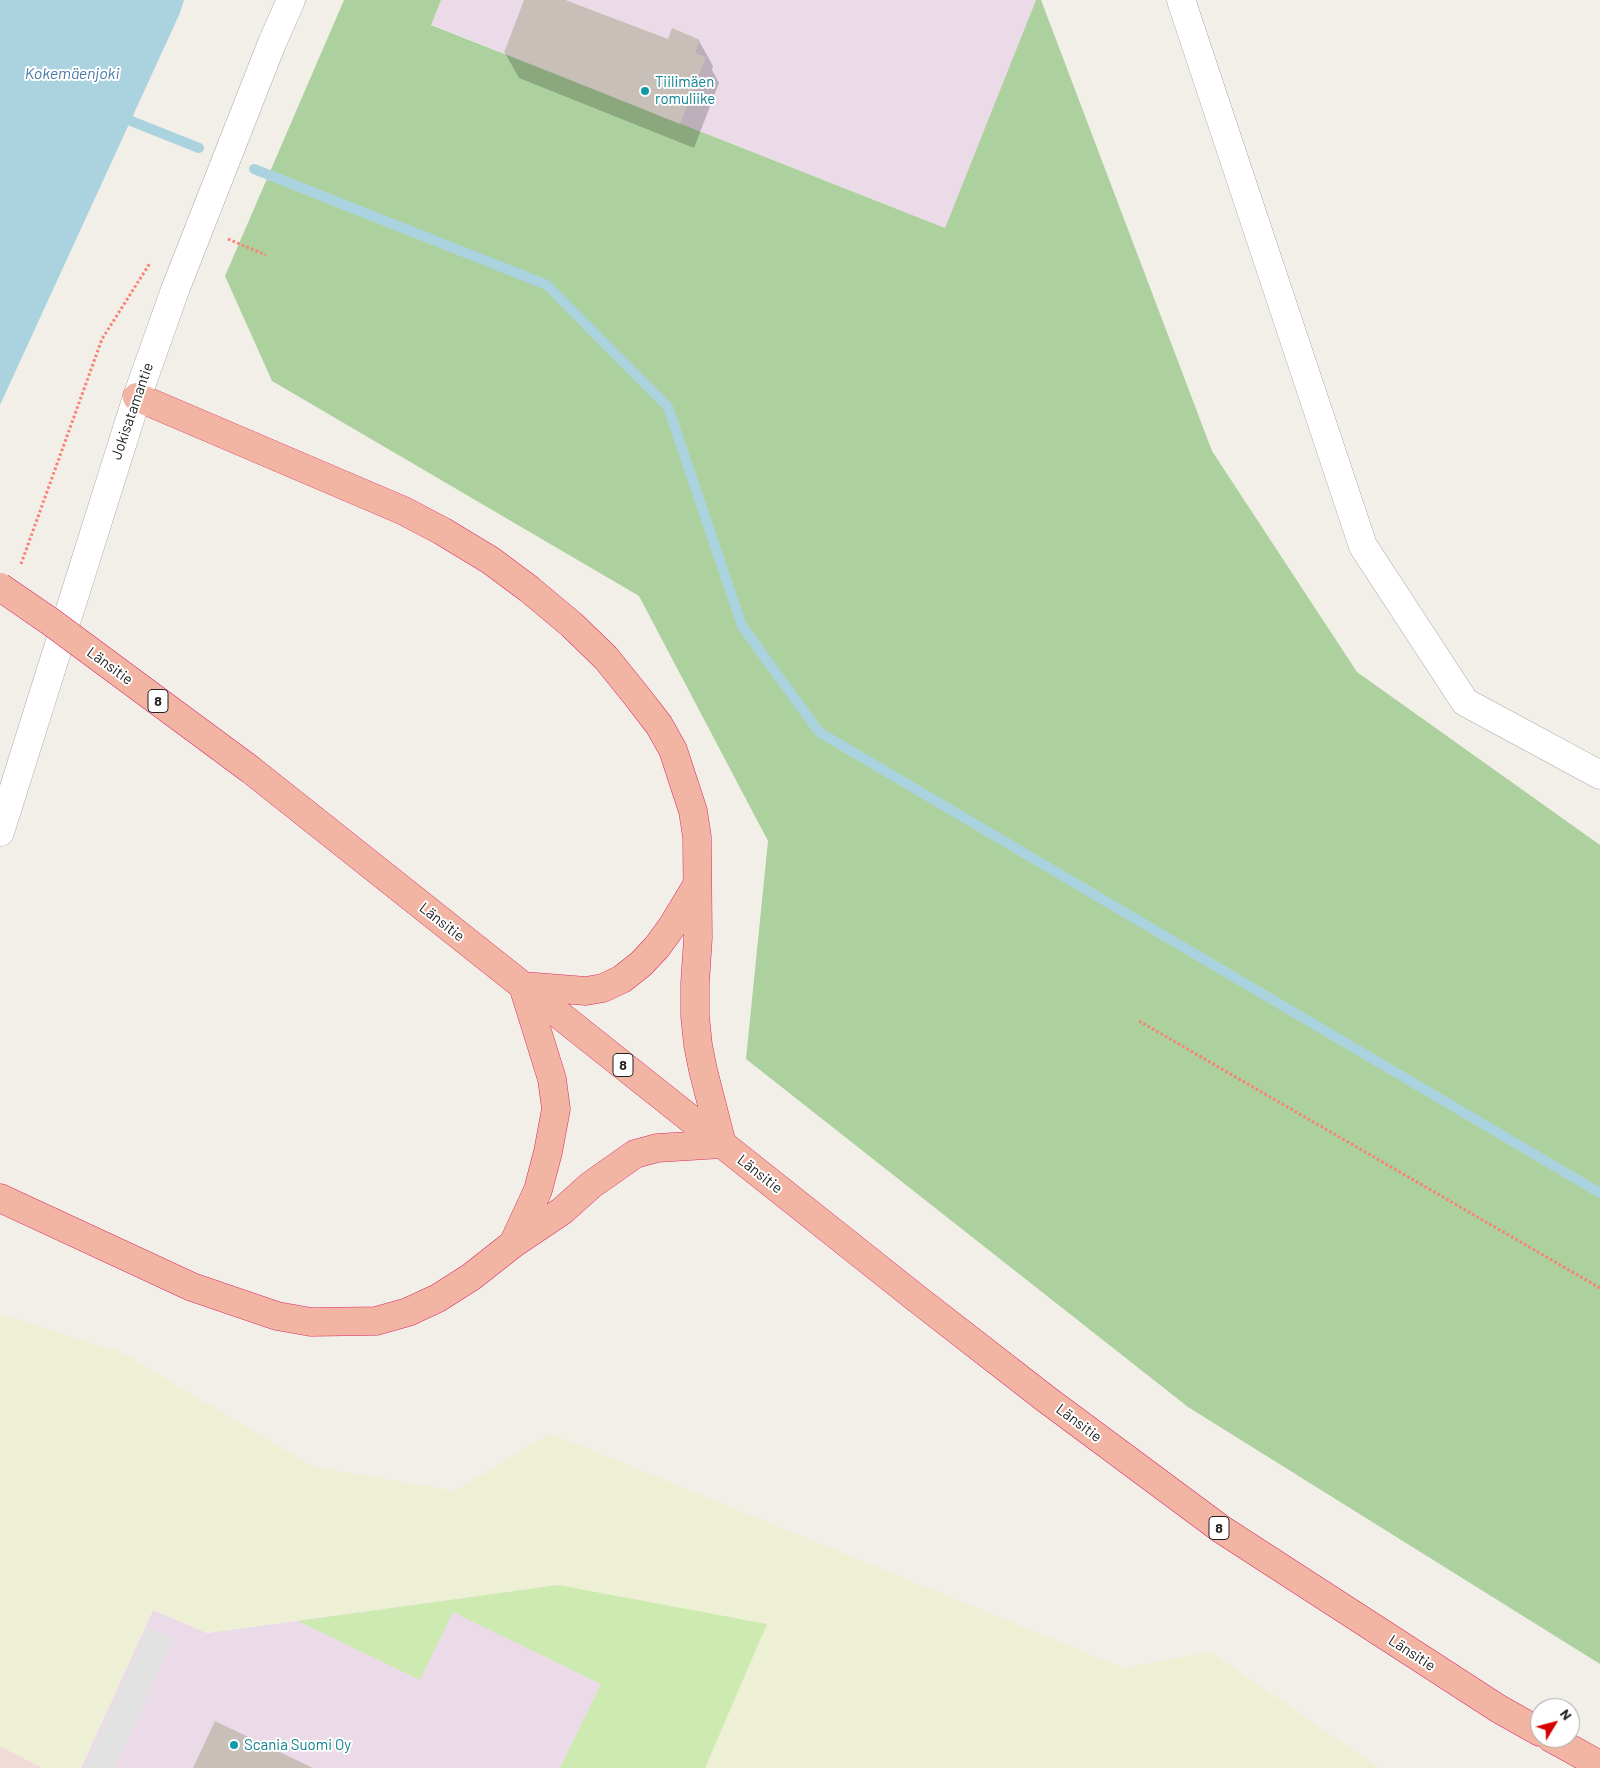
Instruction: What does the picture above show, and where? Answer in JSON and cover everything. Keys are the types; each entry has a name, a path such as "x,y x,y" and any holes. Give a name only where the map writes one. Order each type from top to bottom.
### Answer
{"highway":[{"path":"0,1198 192,1286 277,1316 311,1322 376,1321 408,1312 438,1298 471,1277 512,1244 562,1211 617,1165 636,1154 657,1148 722,1144 703,1070 695,1016 698,938 697,837 693,811 673,750 659,725 635,694 606,658 572,625 490,560 404,511 137,397"},
{"name":"Länsitie","path":"0,587 51,622 251,770 1046,1399 1221,1529 1499,1709 1530,1726"},
{"path":"512,1244 538,1190 548,1152 556,1109 552,1079 523,986 586,991 603,988 622,979 658,947 673,926 697,885"},
{"path":"1568,1748 1600,1766"}],"street":[{"name":"Jokisatamantie","path":"0,832 137,397 199,228 272,43 291,0"},
{"path":"1181,0 1364,546 1465,702 1600,776"}],"path":[{"path":"199,228 266,255"},
{"path":"21,565 102,339 153,260"},
{"path":"1139,1021 1600,1288"}],"shaded area":[{"path":"441,0 1036,0 945,228 430,24"},
{"path":"558,1585 705,1768 81,1768 153,1610 207,1633"},
{"path":"148,1628 173,1639 115,1768 85,1768"},
{"path":"0,1746 43,1768 0,1768"}],"green space":[{"path":"344,0 441,0 431,25 945,228 1036,0 1041,0 1212,451 1357,672 1600,845 1600,1664 1188,1407 746,1059 768,841 639,596 272,381 225,276"},
{"path":"0,1314 121,1352 312,1466 455,1491 550,1433 1124,1668 1210,1652 1380,1768 705,1768 558,1585 207,1633 153,1610 81,1768 43,1768 0,1746"},
{"path":"558,1585 767,1624 705,1768 560,1768 601,1684 453,1612 420,1680 298,1621"}],"water":[{"name":"Kokemäenjoki","path":"0,0 184,0 180,13 0,405"}],"building":[{"name":"Tiilimäen romuliike","path":"524,0 565,0 668,39 672,28 700,40 695,53 706,57 680,124 504,53"},
{"name":"Scania Suomi Oy","path":"215,1721 313,1768 193,1768"}],"waterway":[{"path":"121,113 131,121 199,148"},
{"path":"254,169 547,285 668,407 742,626 819,732 1600,1193"}],"place":[{"name":"Tiilimäen romuliike","path":"645,91"},
{"name":"Scania Suomi Oy","path":"234,1745"}]}
